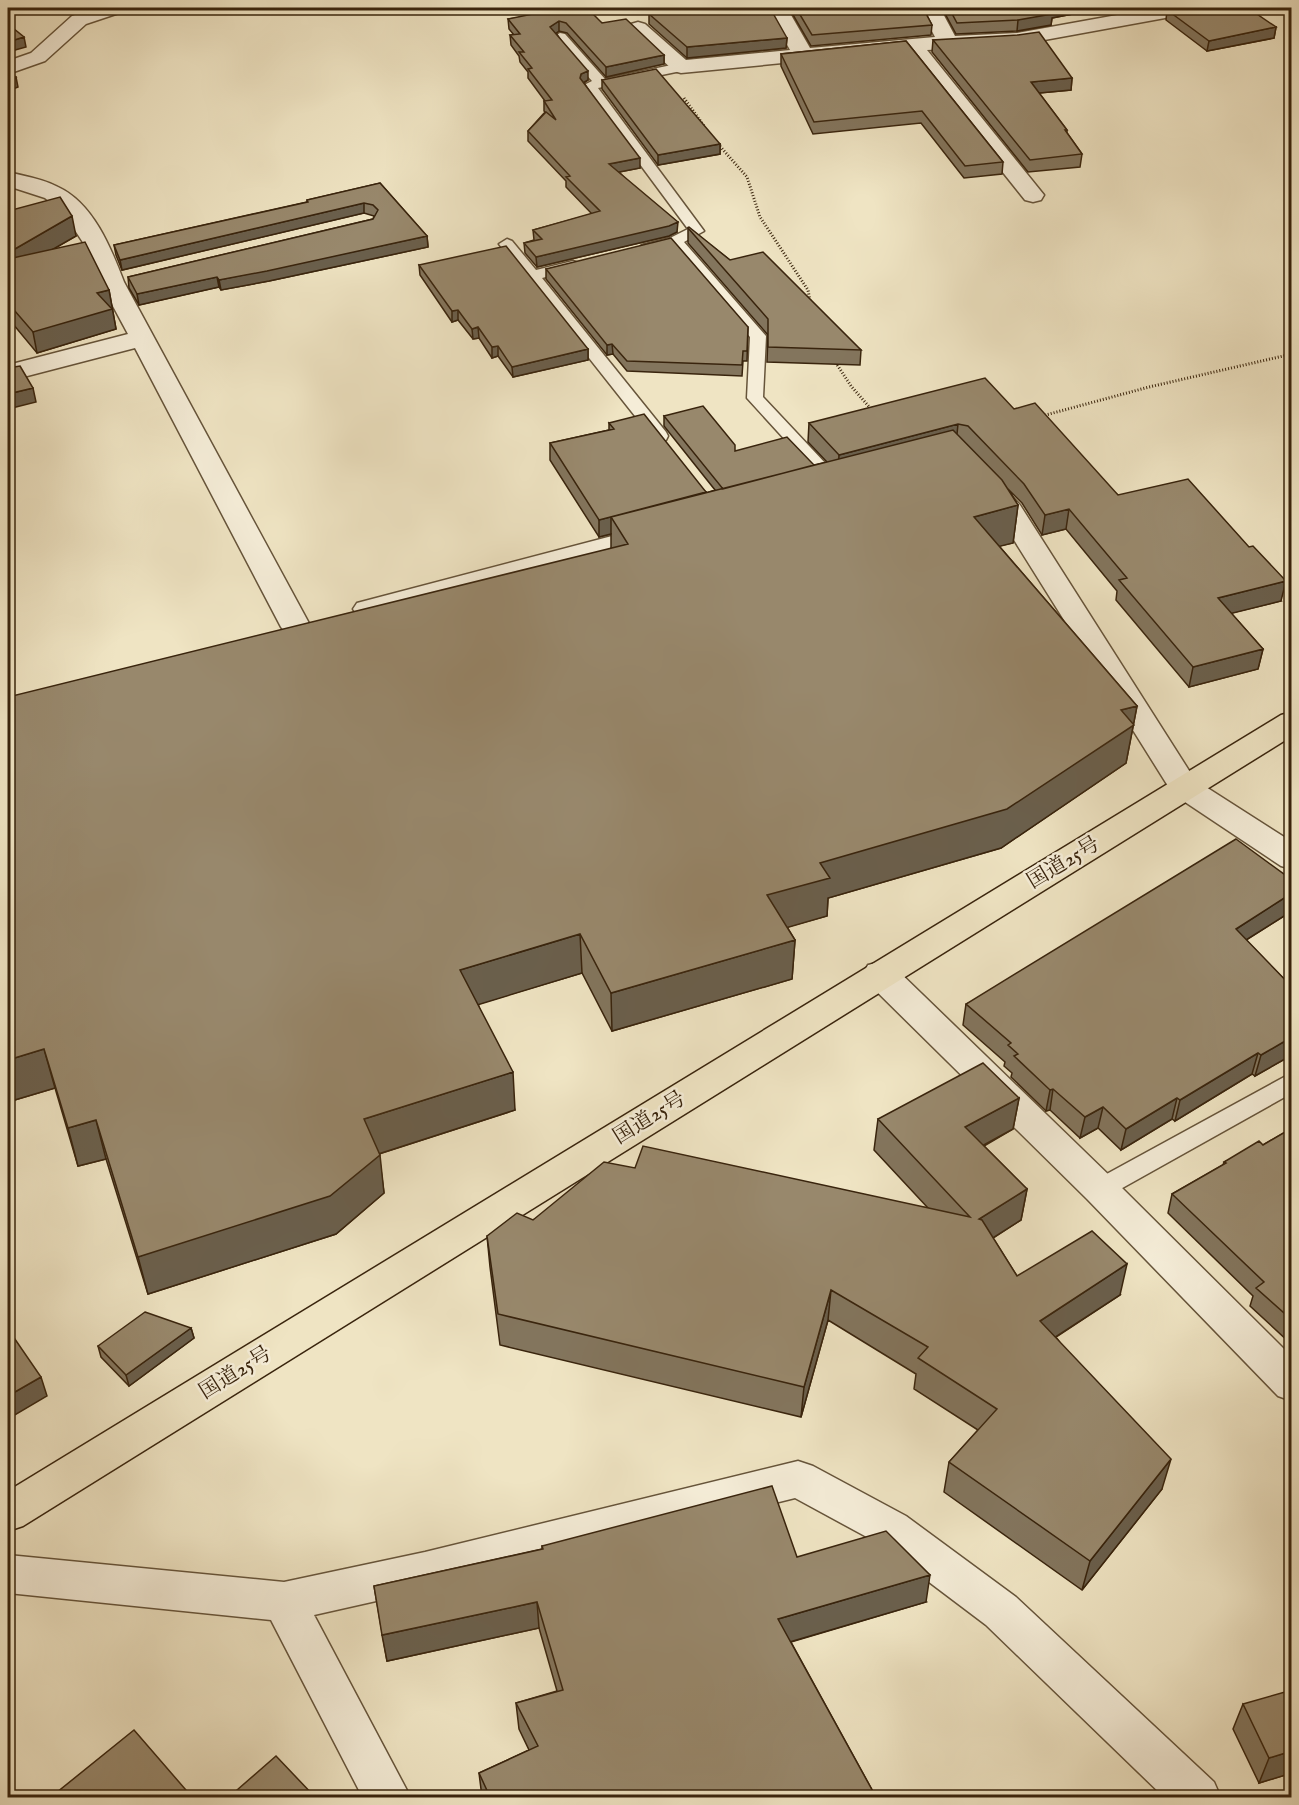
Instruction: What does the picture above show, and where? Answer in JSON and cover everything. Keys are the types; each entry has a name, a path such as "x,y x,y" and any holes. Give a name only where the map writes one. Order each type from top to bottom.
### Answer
{"highway":[{"name":"国道25号","path":"8,1513 1292,722"}],"street":[{"path":"8,68 38,57 79,20 115,8"},
{"path":"777,8 804,55"},
{"path":"930,8 948,43"},
{"path":"638,28 681,67 912,45 1017,39 1187,8"},
{"path":"912,45 1033,195"},
{"path":"8,179 52,193 77,213 102,255 124,279 143,338 308,624 677,527"},
{"path":"8,373 143,338"},
{"path":"971,470 1010,511 1184,787 1292,858"},
{"path":"880,974 1289,1378"},
{"path":"8,1574 285,1602 425,1571 798,1479 891,1528 1001,1611 1198,1797"},
{"path":"285,1602 388,1797"}],"lane":[{"path":"560,37 602,84"},
{"path":"631,252 675,241 697,231 589,86 681,67"},
{"path":"675,241 758,336 755,398 835,486"},
{"path":"507,244 672,451"},
{"path":"532,276 587,263"},
{"path":"1100,1189 1287,1085"}],"path":[{"path":"658,73 682,95 710,134"},
{"path":"717,144 747,177 760,216 808,290 810,301"},
{"path":"829,351 851,386 874,412"},
{"path":"1037,417 1149,387 1292,354"}],"building":[{"path":"569,8 573,11 587,8 602,23 626,19 664,55 606,67 566,23 559,21 550,27 588,71 581,74 580,78 640,158 609,164 678,222 536,257 524,243 542,239 533,230 600,211 566,177 570,176 528,131 546,112 556,120 544,101 552,100 528,69 532,68 519,52 524,52 510,35 520,34 508,19"},
{"path":"683,8 770,8 787,38 687,47 649,14"},
{"path":"796,8 923,8 932,25 812,35"},
{"path":"949,8 1052,8 1046,9 1052,14 1018,20 957,23"},
{"path":"1248,8 1276,27 1209,41 1167,10"},
{"path":"8,24 24,37 8,42"},
{"path":"1039,32 1072,78 1031,82 1082,154 1030,160 933,40"},
{"path":"906,41 1003,162 965,166 922,111 814,122 781,54"},
{"path":"656,69 720,144 658,155 602,80"},
{"path":"8,71 16,77 8,80"},
{"path":"380,183 427,236 267,271 219,280 217,277 137,294 128,277 373,219 378,210 373,205 364,203 120,260 114,245 308,202 307,200"},
{"path":"60,197 72,216 8,253 8,211"},
{"path":"689,227 730,260 763,252 861,350 768,347 768,319"},
{"path":"671,238 748,327 747,351 743,351 742,365 627,361 612,344 607,345 546,269"},
{"path":"85,242 109,290 97,293 112,309 33,332 8,303 8,259"},
{"path":"506,246 588,349 512,367 498,346 492,347 478,327 472,329 458,310 452,311 419,265"},
{"path":"20,366 33,388 8,394 8,368"},
{"path":"985,378 1014,409 1035,403 1118,495 1188,479 1249,547 1253,546 1286,581 1218,598 1263,649 1193,667 1119,580 1127,578 1069,509 1045,515 1024,484 968,426 958,424 839,455 809,423"},
{"path":"703,406 735,445 735,451 787,437 814,465 723,489 664,416"},
{"path":"644,414 706,492 599,520 550,443 614,429 609,423"},
{"path":"953,430 1002,480 1018,505 974,517 1137,706 1121,710 1134,725 1007,809 820,863 830,878 767,895 795,940 611,993 580,934 460,970 513,1072 364,1119 380,1155 330,1196 138,1257 96,1120 68,1128 44,1049 8,1060 8,697 628,544 611,517"},
{"path":"1236,839 1292,880 1292,893 1236,929 1292,987 1292,1037 1261,1055 1258,1053 1180,1100 1177,1098 1126,1129 1103,1107 1085,1117 1053,1089 1050,1090 1014,1056 1018,1054 1008,1045 1011,1043 966,1004"},
{"path":"983,1063 1019,1098 965,1127 1027,1189 979,1219 982,1220 1017,1276 1092,1231 1127,1264 1040,1321 1171,1459 1090,1561 949,1462 997,1409 918,1358 928,1347 831,1290 804,1387 498,1314 487,1236 517,1213 533,1220 604,1162 635,1168 643,1146 970,1217 878,1119"},
{"path":"1292,1128 1292,1320 1256,1288 1264,1282 1172,1194 1259,1141 1263,1145"},
{"path":"145,1312 191,1328 126,1375 98,1346"},
{"path":"8,1329 41,1377 8,1396"},
{"path":"772,1486 797,1557 886,1531 930,1575 778,1619 876,1797 490,1797 479,1773 538,1746 516,1703 563,1690 537,1602 382,1635 374,1586 543,1549 542,1546"},
{"path":"1292,1690 1292,1751 1269,1758 1243,1704"},
{"path":"134,1730 192,1797 51,1797"},
{"path":"276,1756 315,1797 229,1797"}]}
